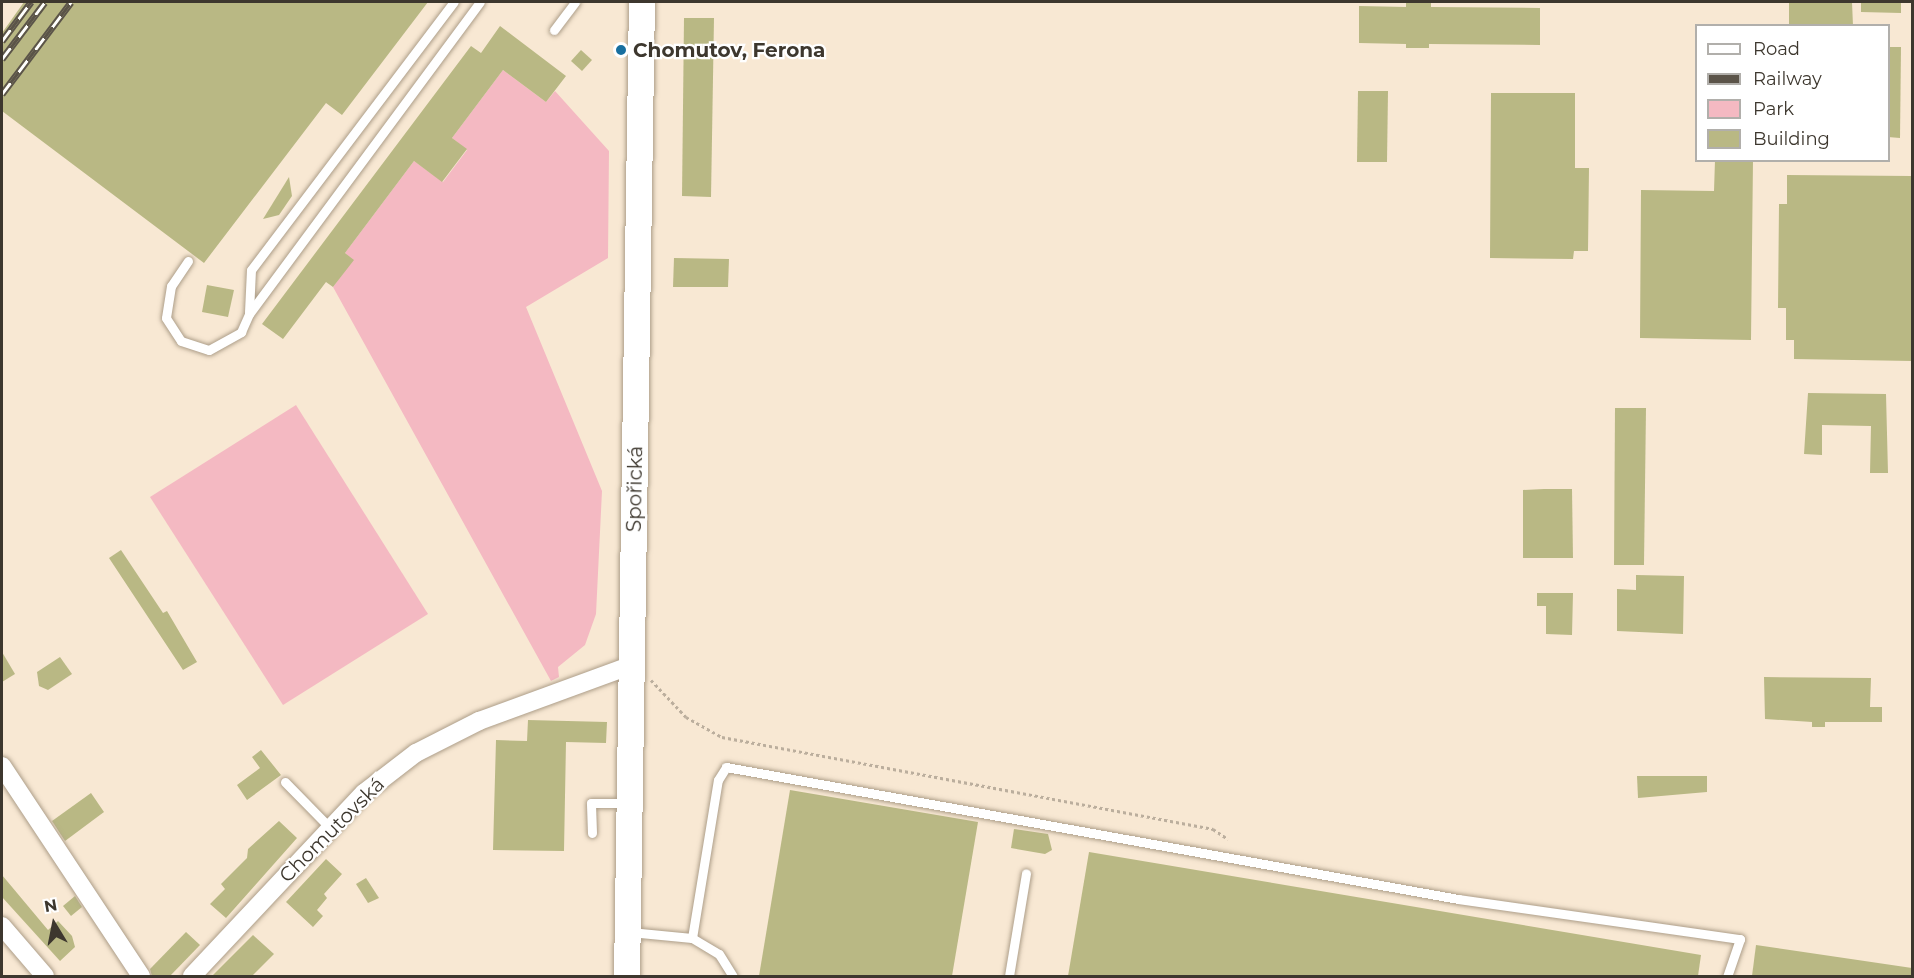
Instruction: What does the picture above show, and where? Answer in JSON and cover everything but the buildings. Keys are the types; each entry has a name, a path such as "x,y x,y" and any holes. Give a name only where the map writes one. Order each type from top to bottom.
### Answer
{"street":[{"name":"Spořická","path":"627,976 642,2"},
{"name":"Chomutovská","path":"192,976 364,793 416,753 479,721 632,665"},
{"path":"2,766 141,976"},
{"path":"2,926 45,976"}],"lane":[{"path":"249,314 251,270 454,2"},
{"path":"188,261 165,301 166,318 181,341 208,350 227,344 241,332 249,314 480,2"},
{"path":"554,30 575,2"},
{"path":"692,938 718,780 726,767 1458,899 1740,939 1727,976"},
{"path":"285,782 330,828"},
{"path":"592,833 591,803 629,803"},
{"path":"1009,976 1026,873"},
{"path":"627,932 692,938 719,954 733,976"}],"path":[{"path":"632,665 686,717 722,737 1213,829 1228,839"}],"green space":[{"path":"503,70 546,102 555,91 609,151 608,258 526,307 602,491 596,614 585,645 558,667 559,677 551,681 333,287 353,260 345,253 414,161 443,182 467,150 452,138"},
{"path":"296,405 428,614 283,705 150,497"}],"railway":[{"path":"2,41 31,2"},
{"path":"2,59 45,2"},
{"path":"2,94 71,2"}],"place":[{"name":"Chomutov, Ferona","path":"621,50"}]}
